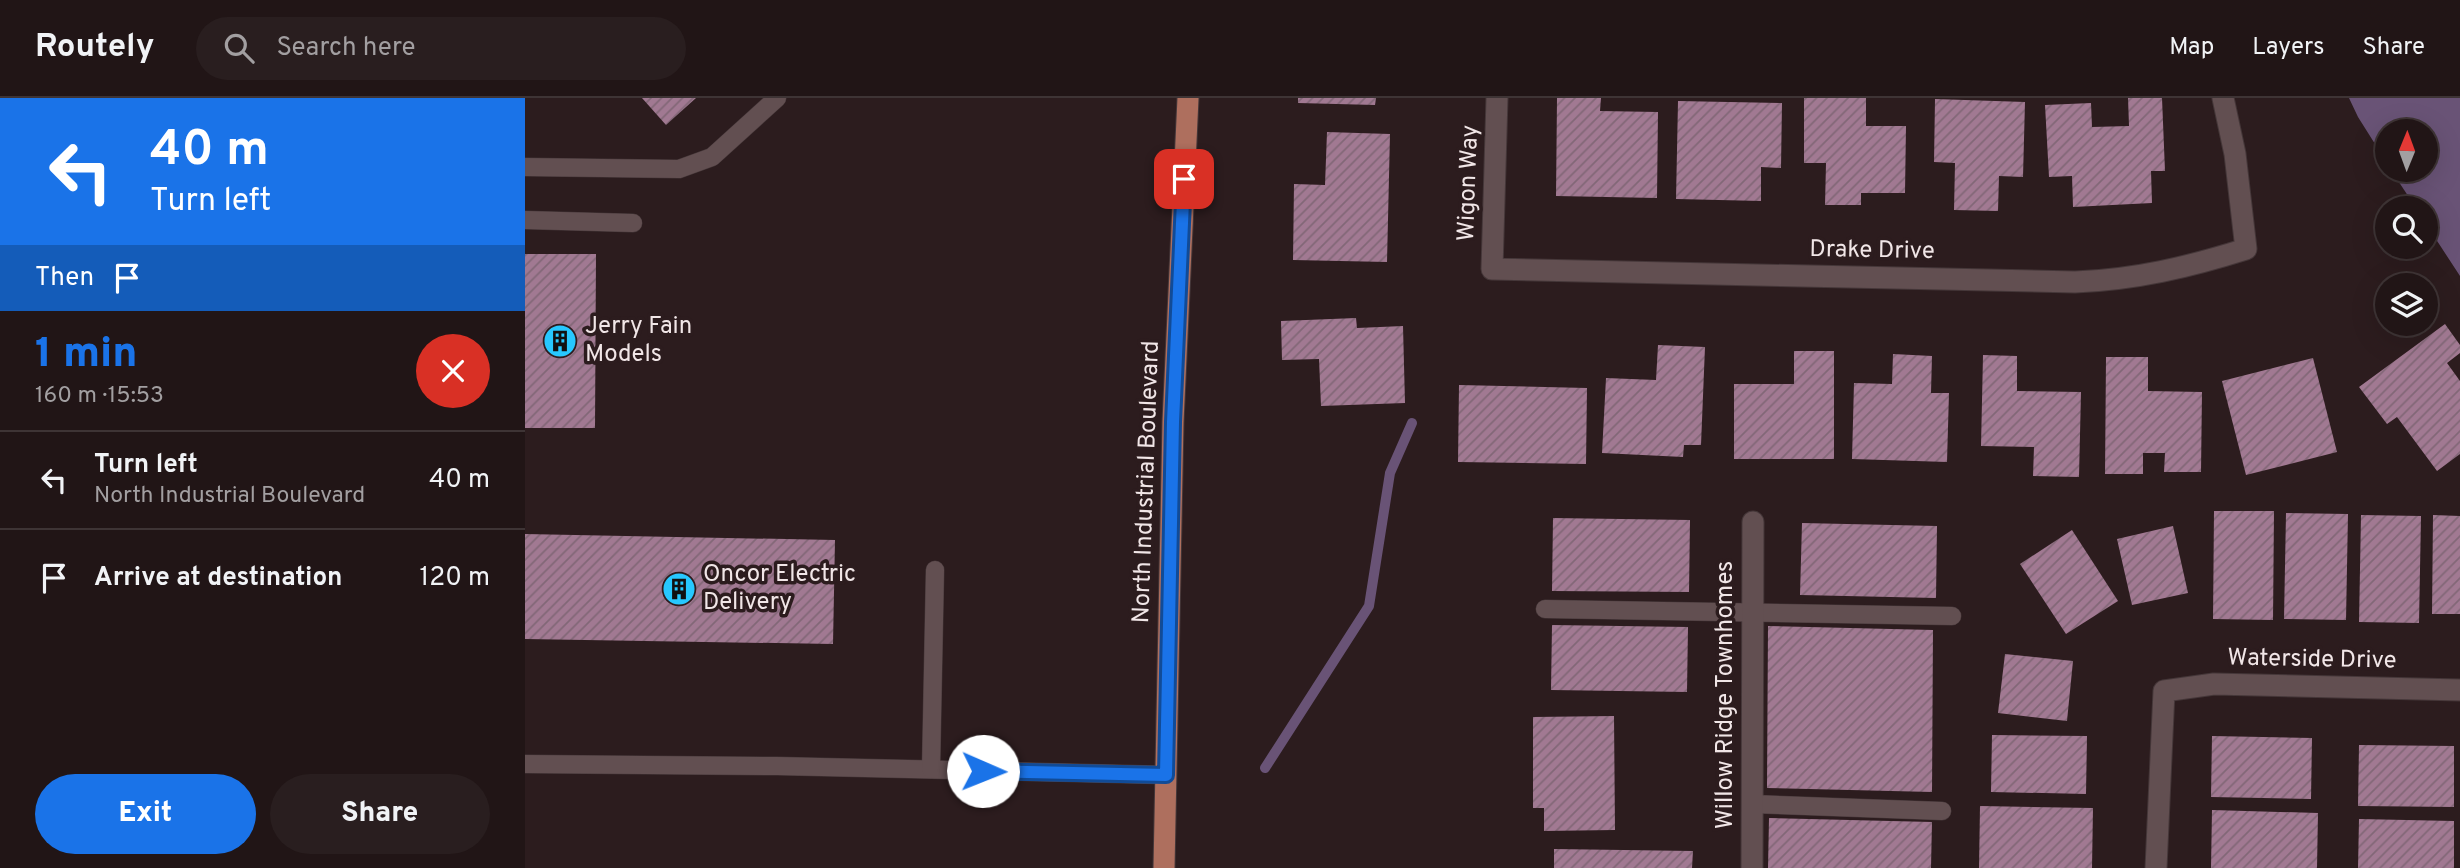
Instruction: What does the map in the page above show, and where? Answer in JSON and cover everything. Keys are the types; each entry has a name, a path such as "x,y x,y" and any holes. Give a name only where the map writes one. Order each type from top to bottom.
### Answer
{"main road":[{"name":"North Industrial Boulevard","path":"1164,868 1173,422 1188,98"}],"street":[{"name":"Wigon Way","path":"1492,269 1497,98"},
{"name":"Drake Drive","path":"1492,269 2075,282 2104,281 2158,273 2246,249 2235,154 2223,98"},
{"name":"Willow Ridge Townhomes","path":"1752,868 1753,522"},
{"name":"Waterside Drive","path":"2156,868 2164,691 2214,684 2460,690"}],"lane":[{"path":"525,167 679,169 712,158 777,98"},
{"path":"525,220 633,223"},
{"path":"931,769 935,570"},
{"path":"1545,608 1952,616"},
{"path":"525,764 1166,775"},
{"path":"1752,804 1942,811"}],"shaded area":[{"path":"2349,98 2460,98 2460,276 2438,242 2438,196 2408,196 2399,182 2438,182 2438,119 2375,119 2375,144"}],"building":[{"path":"642,98 696,98 666,125"},
{"path":"1298,98 1376,98 1375,105 1298,103"},
{"path":"1557,98 1601,98 1600,111 1658,112 1657,198 1556,196"},
{"path":"1804,98 1866,98 1866,126 1906,126 1905,193 1861,193 1861,205 1825,205 1826,163 1804,163"},
{"path":"2128,98 2162,98 2165,171 2151,171 2152,203 2073,207 2072,176 2049,177 2045,105 2091,103 2092,127 2129,126"},
{"path":"1935,99 2025,102 2023,177 1999,176 1998,211 1954,210 1955,163 1934,162"},
{"path":"1678,101 1782,103 1781,168 1761,167 1761,201 1676,199"},
{"path":"1327,132 1390,134 1387,262 1293,260 1294,184 1325,185"},
{"name":"Jerry Fain Models","path":"525,254 596,254 595,428 525,428"},
{"path":"1356,318 1357,328 1403,326 1405,403 1321,406 1319,359 1282,360 1281,321"},
{"path":"2445,324 2460,345 2460,353 2447,363 2460,381 2460,454 2437,471 2397,417 2387,424 2359,387 2429,336 2438,336 2438,329"},
{"path":"1658,345 1705,347 1701,445 1684,445 1683,457 1602,453 1606,378 1656,380"},
{"path":"1794,351 1834,351 1834,459 1734,459 1734,384 1794,384"},
{"path":"1893,354 1932,356 1931,393 1949,393 1947,462 1852,459 1854,383 1892,384"},
{"path":"1983,355 2017,356 2017,391 2081,392 2079,477 2033,476 2034,447 1981,446"},
{"path":"2106,357 2148,357 2148,391 2202,392 2201,472 2164,472 2165,453 2143,453 2143,474 2105,474"},
{"path":"2313,358 2337,452 2246,475 2222,381"},
{"path":"1459,385 1587,388 1586,464 1458,462"},
{"path":"2214,511 2274,511 2273,620 2213,619"},
{"path":"2286,513 2348,514 2346,620 2284,619"},
{"path":"2361,515 2421,516 2419,623 2359,622"},
{"path":"2433,515 2460,516 2460,614 2432,614"},
{"path":"1553,518 1690,520 1689,592 1552,591"},
{"path":"1802,523 1937,526 1936,598 1800,595"},
{"path":"2173,526 2188,593 2132,605 2117,539"},
{"path":"2072,530 2118,601 2066,634 2020,564"},
{"name":"Oncor Electric Delivery","path":"525,534 835,540 833,644 525,639"},
{"path":"1552,625 1688,627 1687,692 1551,690"},
{"path":"1768,626 1933,630 1932,792 1767,788"},
{"path":"2005,654 2073,661 2067,721 1998,713"},
{"path":"1614,716 1615,830 1544,831 1544,808 1533,808 1533,717"},
{"path":"1992,735 2087,736 2086,794 1991,792"},
{"path":"2212,736 2312,738 2311,799 2211,797"},
{"path":"2359,745 2454,746 2454,807 2358,806"},
{"path":"1980,806 2093,808 2092,868 1979,868"},
{"path":"2212,810 2318,813 2317,868 2211,868"},
{"path":"1769,818 1932,822 1931,868 1768,868"},
{"path":"2359,819 2454,821 2454,868 2358,868"},
{"path":"1554,849 1693,851 1692,868 1554,868"}],"waterway":[{"path":"1265,768 1369,606 1390,473 1412,423"}],"place":[{"name":"Jerry Fain Models","path":"560,341"},
{"name":"Oncor Electric Delivery","path":"679,589"}],"route":[{"path":"983,771 1166,775 1173,422 1184,179"}]}
